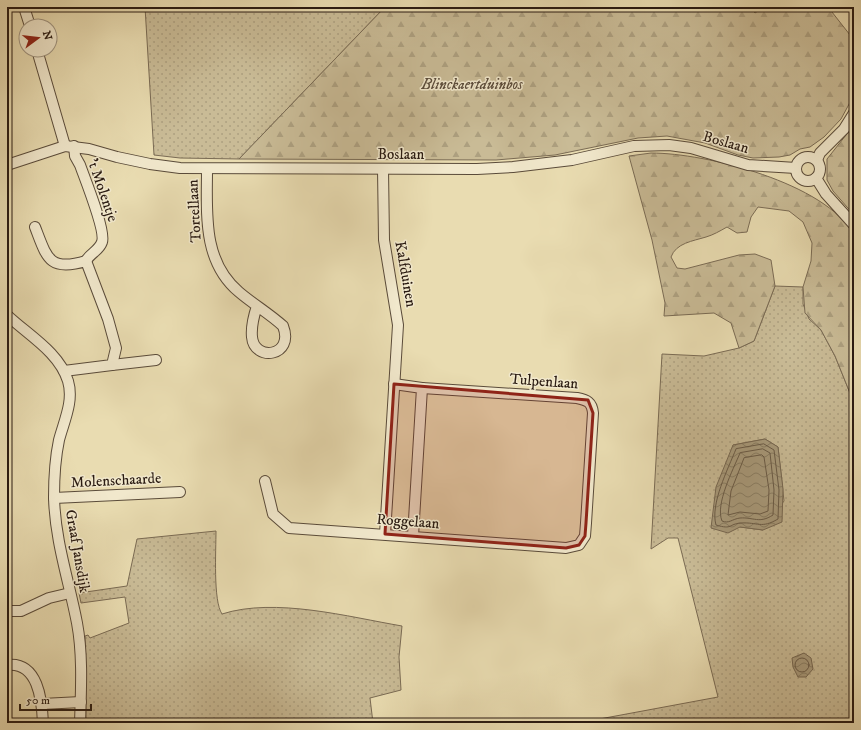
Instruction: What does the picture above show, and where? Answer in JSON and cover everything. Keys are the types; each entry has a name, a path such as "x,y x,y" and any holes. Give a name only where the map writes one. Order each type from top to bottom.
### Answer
{"street":[{"path":"24,7 27,18"},
{"name":"'t Molentje","path":"40,58 69,146 80,165 103,234 100,246 88,255 86,261"},
{"path":"817,160 809,156 803,157 798,162 796,168 801,179 809,181 816,178 820,171 817,160 820,153 844,129 854,113"},
{"name":"Boslaan","path":"69,146 150,164 207,169 383,169 513,167 572,160 634,146 669,145 691,148 748,165 796,168"},
{"path":"7,165 69,146"},
{"name":"Tortellaan","path":"207,169 208,237 214,260 228,281 283,326 286,338 284,345 275,352 263,352 256,349 253,344 252,337 257,306"},
{"name":"Kalfduinen","path":"383,169 384,240 398,325 385,534"},
{"path":"816,178 826,194 854,225"},
{"path":"35,227 45,253 55,263 70,266 86,261 105,312 116,348 112,364"},
{"name":"Graaf Jansdijk","path":"7,315 24,331 51,352 64,371 68,382 70,400 59,441 54,471 54,498 59,546 70,592 79,642 81,702 80,723"},
{"path":"64,371 112,364 156,360"},
{"path":"394,384 422,388 413,536"},
{"name":"Tulpenlaan","path":"422,388 577,398 588,400 592,406 593,413 585,536 579,545"},
{"name":"Roggelaan","path":"265,481 273,514 289,528 566,548 579,545"},
{"name":"Molenschaarde","path":"54,498 180,492"},
{"path":"7,611 21,611 49,598 70,592"},
{"path":"7,665 15,664 24,667 31,675 37,687 42,704 43,723"},
{"path":"42,704 81,702"}],"highlighted area":[{"path":"394,384 588,400 593,413 585,536 579,545 566,548 385,534"}],"green space":[{"path":"145,7 385,7 239,159 180,158 154,155"},
{"name":"Blinckaertduinbos","path":"385,7 750,7 755,13 764,7 828,7 854,40 854,95 841,119 824,137 810,147 800,149 790,155 779,157 753,158 738,155 705,143 667,136 638,138 555,155 496,160 239,159"},
{"path":"854,125 854,215 833,191 827,180 827,159"},
{"path":"651,153 674,154 702,158 763,174 792,186 818,200 839,217 854,235 854,403 835,356 821,330 805,313 803,287 811,261 812,243 803,222 789,211 758,207 751,217 747,232 737,233 727,227 711,235 691,241 681,246 673,252 671,257 677,268 685,269 739,255 755,254 771,260 775,286 754,341 739,348 731,323 714,313 664,316 665,303 652,240 629,156"},
{"path":"775,286 803,287 803,304 809,319 821,330 835,356 854,403 854,723 578,723 718,697 678,538 668,538 651,549 662,354 704,356 739,348 754,341","holes":["765,439 778,447 784,501 763,530 740,527 733,445"]},
{"path":"216,531 216,587 219,607 222,614 243,609 265,607 288,608 312,610 402,626 399,657 401,690 370,698 373,723 86,723 85,636 88,635 90,638 129,623 125,597 81,603 79,593 127,586 137,539"}],"water":[{"path":"765,439 778,447 783,489 782,522 763,530 740,527 728,533 711,528 716,487 733,445"},
{"path":"804,653 811,658 813,669 806,677 798,677 793,667 792,658"}]}
